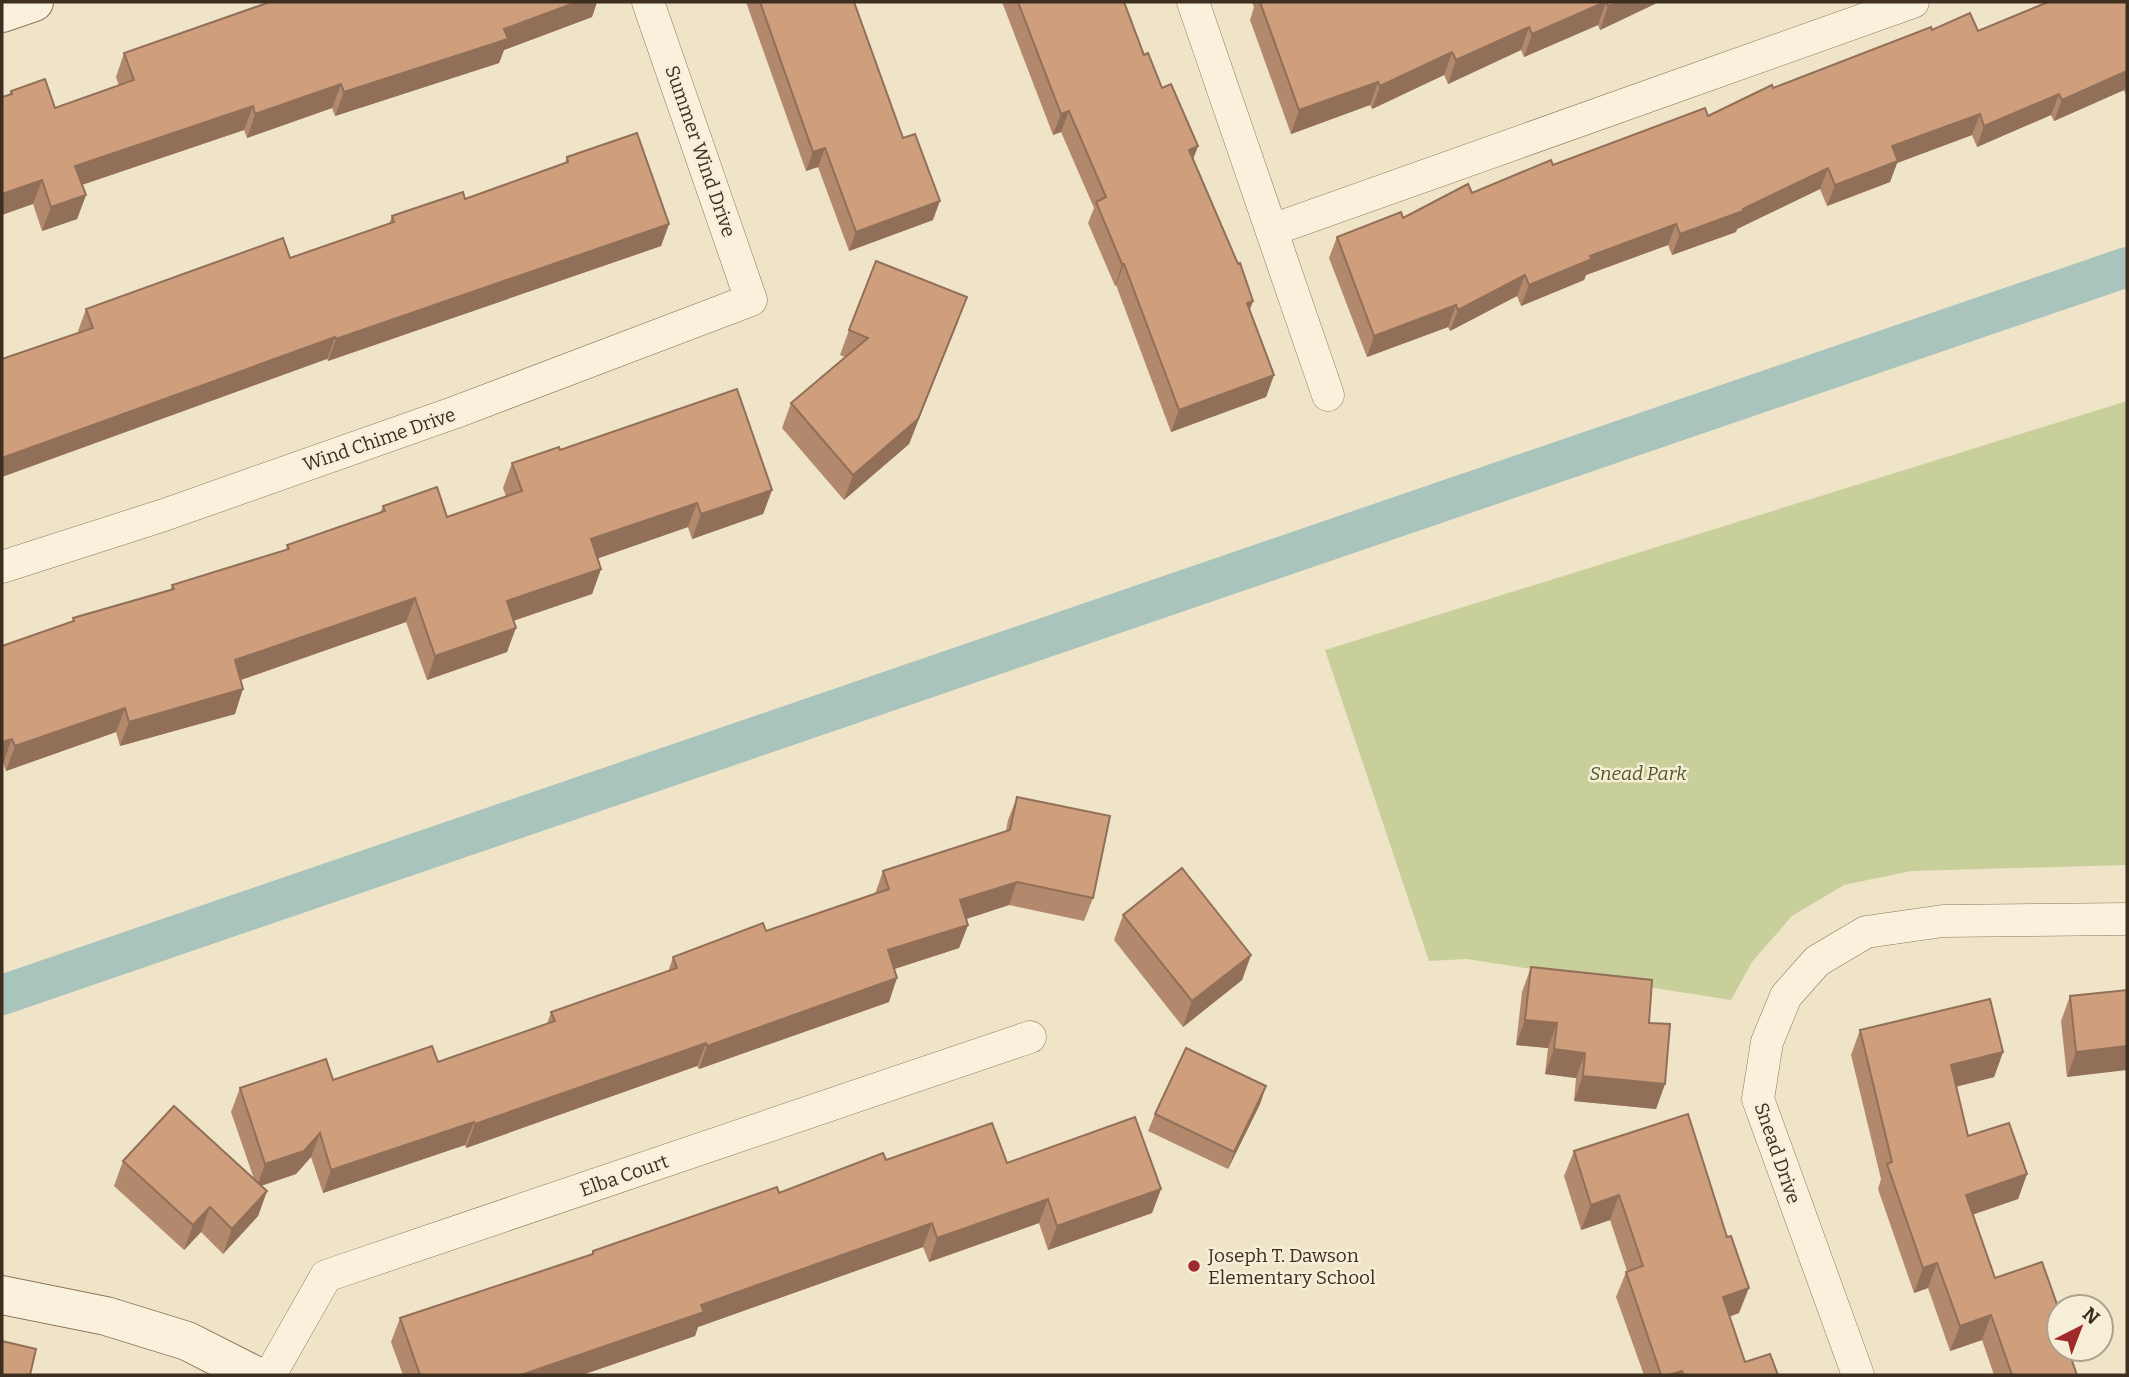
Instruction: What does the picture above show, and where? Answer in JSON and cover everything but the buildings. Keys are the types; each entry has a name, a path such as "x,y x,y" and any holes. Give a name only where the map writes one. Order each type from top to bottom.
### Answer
{"street":[{"path":"2,13 34,2"},
{"name":"Summer Wind Drive","path":"649,2 751,300"},
{"path":"1194,2 1328,395"},
{"path":"1272,230 1913,2"},
{"name":"Wind Chime Drive","path":"2,567 164,515 456,412 751,300"},
{"name":"Snead Drive","path":"1858,1375 1758,1099 1767,1042 1786,996 1817,961 1866,932 1943,921 2127,919"},
{"name":"Elba Court","path":"270,1375 326,1276 1030,1037"},
{"path":"2,1295 106,1316 175,1337 254,1375"}],"green space":[{"name":"Snead Park","path":"2127,401 2127,865 1911,871 1844,885 1792,916 1752,962 1731,1000 1467,959 1429,961 1325,650"}],"waterway":[{"path":"2,995 2127,267"}],"place":[{"name":"Joseph T. Dawson Elementary School","path":"1194,1266"}]}
